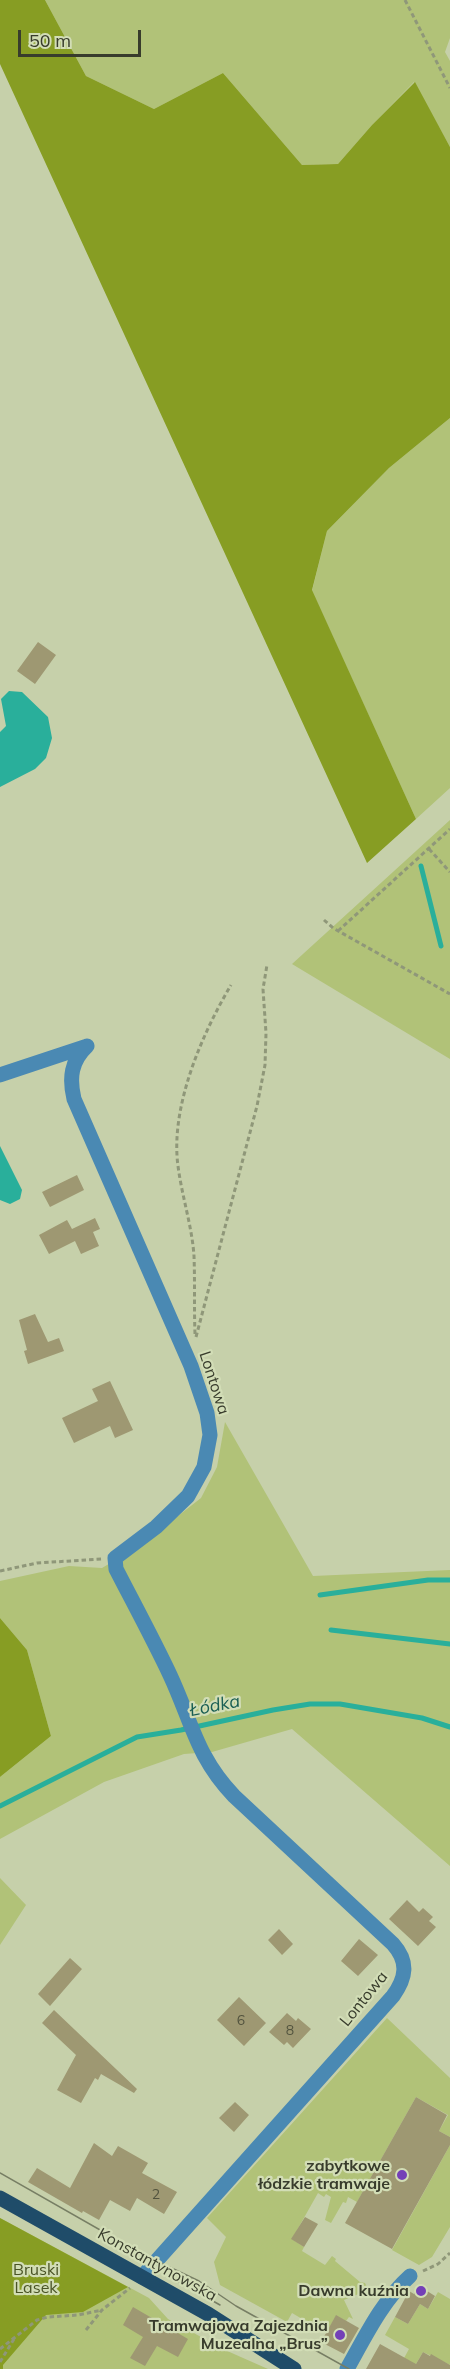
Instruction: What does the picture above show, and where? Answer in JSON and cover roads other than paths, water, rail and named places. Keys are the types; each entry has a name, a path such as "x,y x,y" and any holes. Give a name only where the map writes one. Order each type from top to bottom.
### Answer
{"main road":[{"name":"Konstantynowska","path":"0,2198 207,2314 294,2369"}],"street":[{"name":"Lontowa","path":"0,1075 87,1046 80,1053 72,1068 71,1088 74,1099 191,1366 207,1413 210,1435 204,1467 188,1496 156,1527 115,1558 116,1569 171,1677 199,1748 213,1771 234,1796 393,1944 402,1956 405,1974 393,1996 142,2277"},
{"path":"347,2369 383,2307 398,2286 410,2276"}],"water":[{"path":"9,691 22,692 48,717 52,738 46,758 35,769 0,787 0,732 6,726 1,699"},
{"path":"0,1146 22,1190 20,1199 10,1204 0,1200"}],"waterway":[{"path":"421,866 441,946"},
{"path":"320,1595 428,1580 450,1580"},
{"path":"331,1630 450,1644"},
{"name":"Łódka","path":"0,1806 137,1737 273,1710 310,1704 340,1704 422,1718 450,1727"}],"tram line":[{"path":"0,2173 144,2255 199,2281 236,2306 349,2369"},
{"path":"167,2275 220,2305"}],"place":[{"name":"zabytkowe łódzkie tramwaje","path":"402,2175"},
{"name":"Dawna kuźnia","path":"421,2291"},
{"name":"Tramwajowa Zajezdnia Muzealna „Brus”","path":"340,2335"}],"park label":[{"name":"Bruski Lasek","path":"36,2279"}]}
